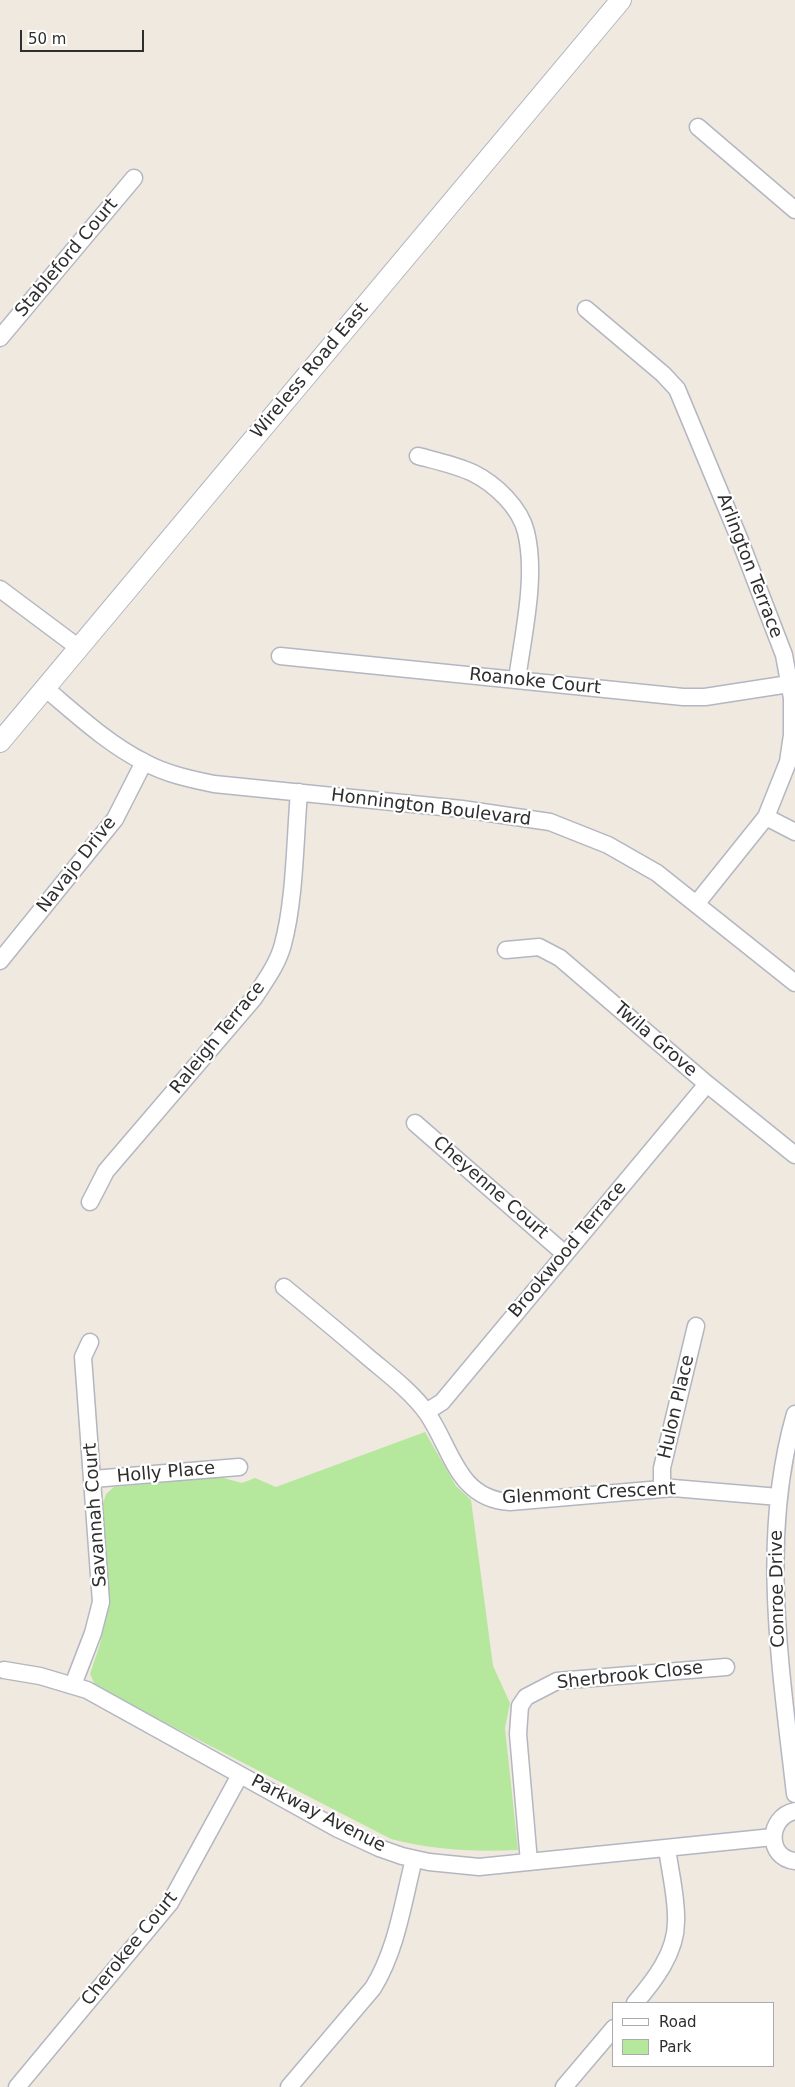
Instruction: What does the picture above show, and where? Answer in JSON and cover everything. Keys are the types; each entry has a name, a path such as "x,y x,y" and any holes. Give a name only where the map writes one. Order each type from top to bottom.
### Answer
{"street":[{"name":"Wireless Road East","path":"0,742 621,0"},
{"path":"698,127 795,210"},
{"name":"Stableford Court","path":"0,338 134,178"},
{"name":"Arlington Terrace","path":"586,309 663,374 677,389 750,565 784,655 792,698 792,735 788,762 766,817 697,903"},
{"path":"418,456 458,467 488,482 503,494 526,531 531,569 517,680"},
{"path":"0,589 79,648"},
{"name":"Roanoke Court","path":"280,656 691,697 720,695 789,684"},
{"name":"Honnington Boulevard","path":"45,688 91,726 144,762 179,777 214,784 462,810 550,822 577,831 637,860 697,903 795,984"},
{"name":"Navajo Drive","path":"0,960 115,820 144,762"},
{"name":"Raleigh Terrace","path":"90,1202 106,1171 254,998 274,968 283,946 288,921 299,792"},
{"path":"766,817 795,832"},
{"name":"Twila Grove","path":"506,950 539,947 560,958 707,1084 795,1156"},
{"name":"Brookwood Terrace","path":"426,1412 442,1402 707,1084"},
{"name":"Cheyenne Court","path":"416,1123 565,1254"},
{"name":"Glenmont Crescent","path":"284,1287 390,1376 426,1412 462,1476 480,1494 498,1502 662,1488 779,1497"},
{"name":"Hulon Place","path":"662,1488 662,1468 696,1326"},
{"name":"Savannah Court","path":"73,1685 93,1633 102,1602 83,1356 90,1342"},
{"name":"Conroe Drive","path":"795,1414 789,1436 779,1497 775,1598 778,1650 795,1794"},
{"name":"Holly Place","path":"93,1479 239,1467"},
{"name":"Sherbrook Close","path":"529,1862 518,1734 520,1706 526,1697 557,1681 726,1667"},
{"name":"Parkway Avenue","path":"1,1670 40,1676 73,1685 119,1707 358,1839 414,1859 479,1867 773,1837"},
{"name":"Cherokee Court","path":"17,2087 170,1903 240,1775"},
{"path":"795,1811 780,1818 774,1828 773,1837 776,1848 782,1855 795,1861"},
{"path":"636,2002 662,1966 674,1937 676,1922 667,1848"},
{"path":"289,2087 373,1988 383,1971 394,1942 414,1859"},
{"path":"564,2087 612,2030"}],"green space":[{"path":"425,1432 456,1486 471,1500 493,1666 510,1703 505,1728 518,1850 485,1851 454,1849 423,1846 391,1839 96,1687 90,1674 100,1644 110,1600 101,1510 106,1494 114,1487 220,1477 242,1483 255,1478 276,1487"}]}
